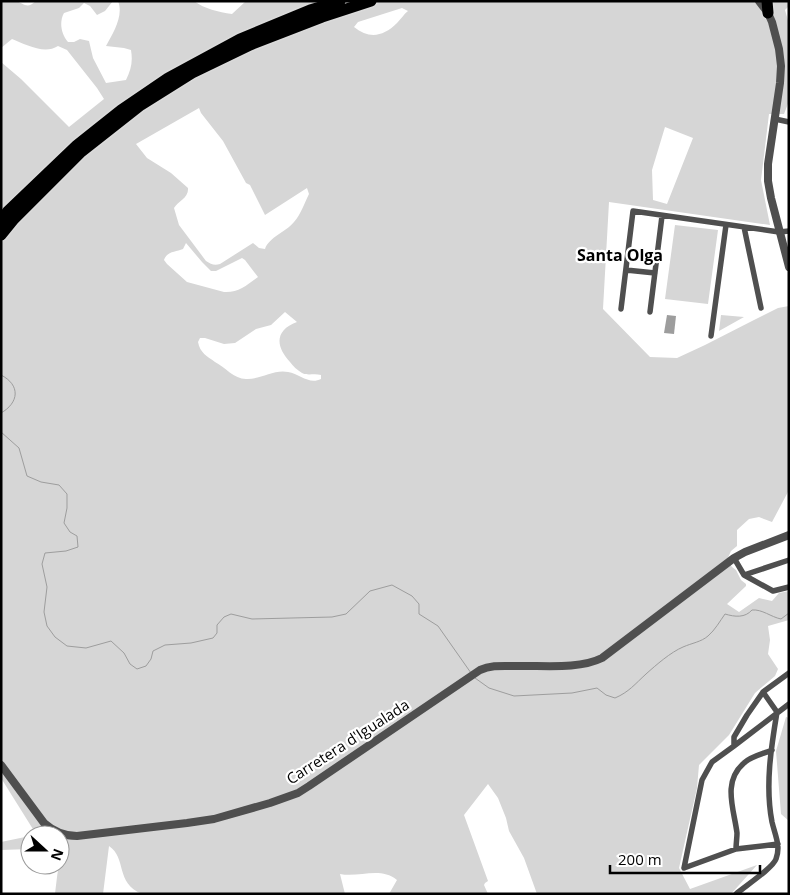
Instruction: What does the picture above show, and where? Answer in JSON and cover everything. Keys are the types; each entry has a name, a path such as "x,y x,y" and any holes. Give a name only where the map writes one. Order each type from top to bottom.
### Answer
{"highway":[{"path":"1,220 77,145 121,110 168,78 271,21 323,1"},
{"path":"240,39 310,10 340,1"},
{"path":"1,235 14,219 80,153 141,105 192,73 250,45 322,17 371,1"}],"street":[{"path":"759,1 767,7 779,49 781,66 776,119 768,164 768,181 789,267"},
{"path":"776,119 789,122"},
{"path":"621,309 634,212 779,232 789,231"},
{"path":"650,312 662,216"},
{"path":"711,336 726,224"},
{"path":"744,227 761,308"},
{"path":"626,270 655,273"},
{"name":"Carretera d'Igualada","path":"1,764 44,823 50,829 66,836 108,833 214,819 270,803 298,793 486,667 577,665 595,662 734,558 789,535"},
{"path":"734,558 744,575 773,591 789,587"},
{"path":"744,575 789,560"},
{"path":"734,746 734,737 763,692 789,673"},
{"path":"763,692 783,710"},
{"path":"778,844 736,849 684,868 702,780 712,762 789,704"},
{"path":"736,894 776,861 778,844 772,823 769,795 770,764 783,710"},
{"path":"736,849 737,834 731,795 732,780 737,770 744,763 753,757 772,750"}],"shaded area":[{"path":"1,1 13,1 30,5 36,1 113,1 105,11 97,15 90,6 84,3 79,8 64,13 61,24 62,32 68,42 80,39 89,41 93,58 106,83 126,80 131,66 131,50 106,46 119,18 118,1 194,1 212,10 232,14 246,1 789,1 789,6 785,10 789,24 789,101 784,114 769,114 761,180 770,225 609,202 603,309 650,357 677,358 778,308 789,306 789,490 772,522 759,517 749,519 737,530 737,546 731,551 727,560 746,586 727,604 739,612 759,598 772,601 779,593 789,591 789,620 768,626 770,640 768,654 778,669 775,676 755,693 729,735 699,765 697,788 679,868 690,889 757,865 731,894 537,894 524,858 509,831 498,798 488,784 464,815 488,881 484,885 488,894 389,894 397,880 377,873 340,874 345,894 142,894 128,884 118,857 109,846 103,894 55,894 58,875 70,875 70,825 30,825 1,778 1,62 21,79 69,127 104,99 67,50 58,46 41,49 12,39 1,48","holes":["402,8 408,11 392,28 381,34 371,35 354,27 358,22","199,108 223,141 246,183 250,185 265,215 307,188 309,194 294,222 270,241 265,249 259,248 253,243 216,265 206,261 179,225 174,208 185,197 188,188 171,173 147,158 136,144","665,127 693,138 667,204 653,200 652,170","186,243 211,271 216,271 242,258 258,277 242,288 229,292 187,282 164,260 169,253 183,249","285,312 297,322 290,325 281,334 280,344 282,350 298,371 304,374 321,375 321,379 312,381 283,371 251,379 242,378 234,375 202,352 198,342 200,338 205,338 224,344 235,343 256,329 271,325"]},
{"path":"675,225 718,230 708,304 665,299"},
{"path":"667,315 676,316 674,334 664,333"},
{"path":"721,315 744,317 719,331"},
{"path":"786,717 789,718 789,821 781,814 776,751"},
{"path":"20,838 20,849 1,850 1,842"}],"waterway":[{"path":"1,375 15,389 14,399 7,409 1,413"},
{"path":"1,432 19,448 27,476 41,482 59,485 67,494 64,523 70,532 77,536 78,547 66,551 45,553 42,564 47,587 44,612 47,626 55,637 67,646 86,648 111,641 124,653 130,664 137,669 146,666 151,659 153,651 165,645 191,643 213,638 217,633 217,625 224,617 231,614 252,619 332,617 346,614 370,591 392,585 412,596 419,604 419,614 438,626 471,673"},
{"path":"475,678 489,688 514,696 572,693 597,688 606,695 615,698 628,690 674,652 708,636 725,614 740,616 756,610 781,619 789,613"}],"district":[{"name":"Santa Olga","path":"620,255"}]}
